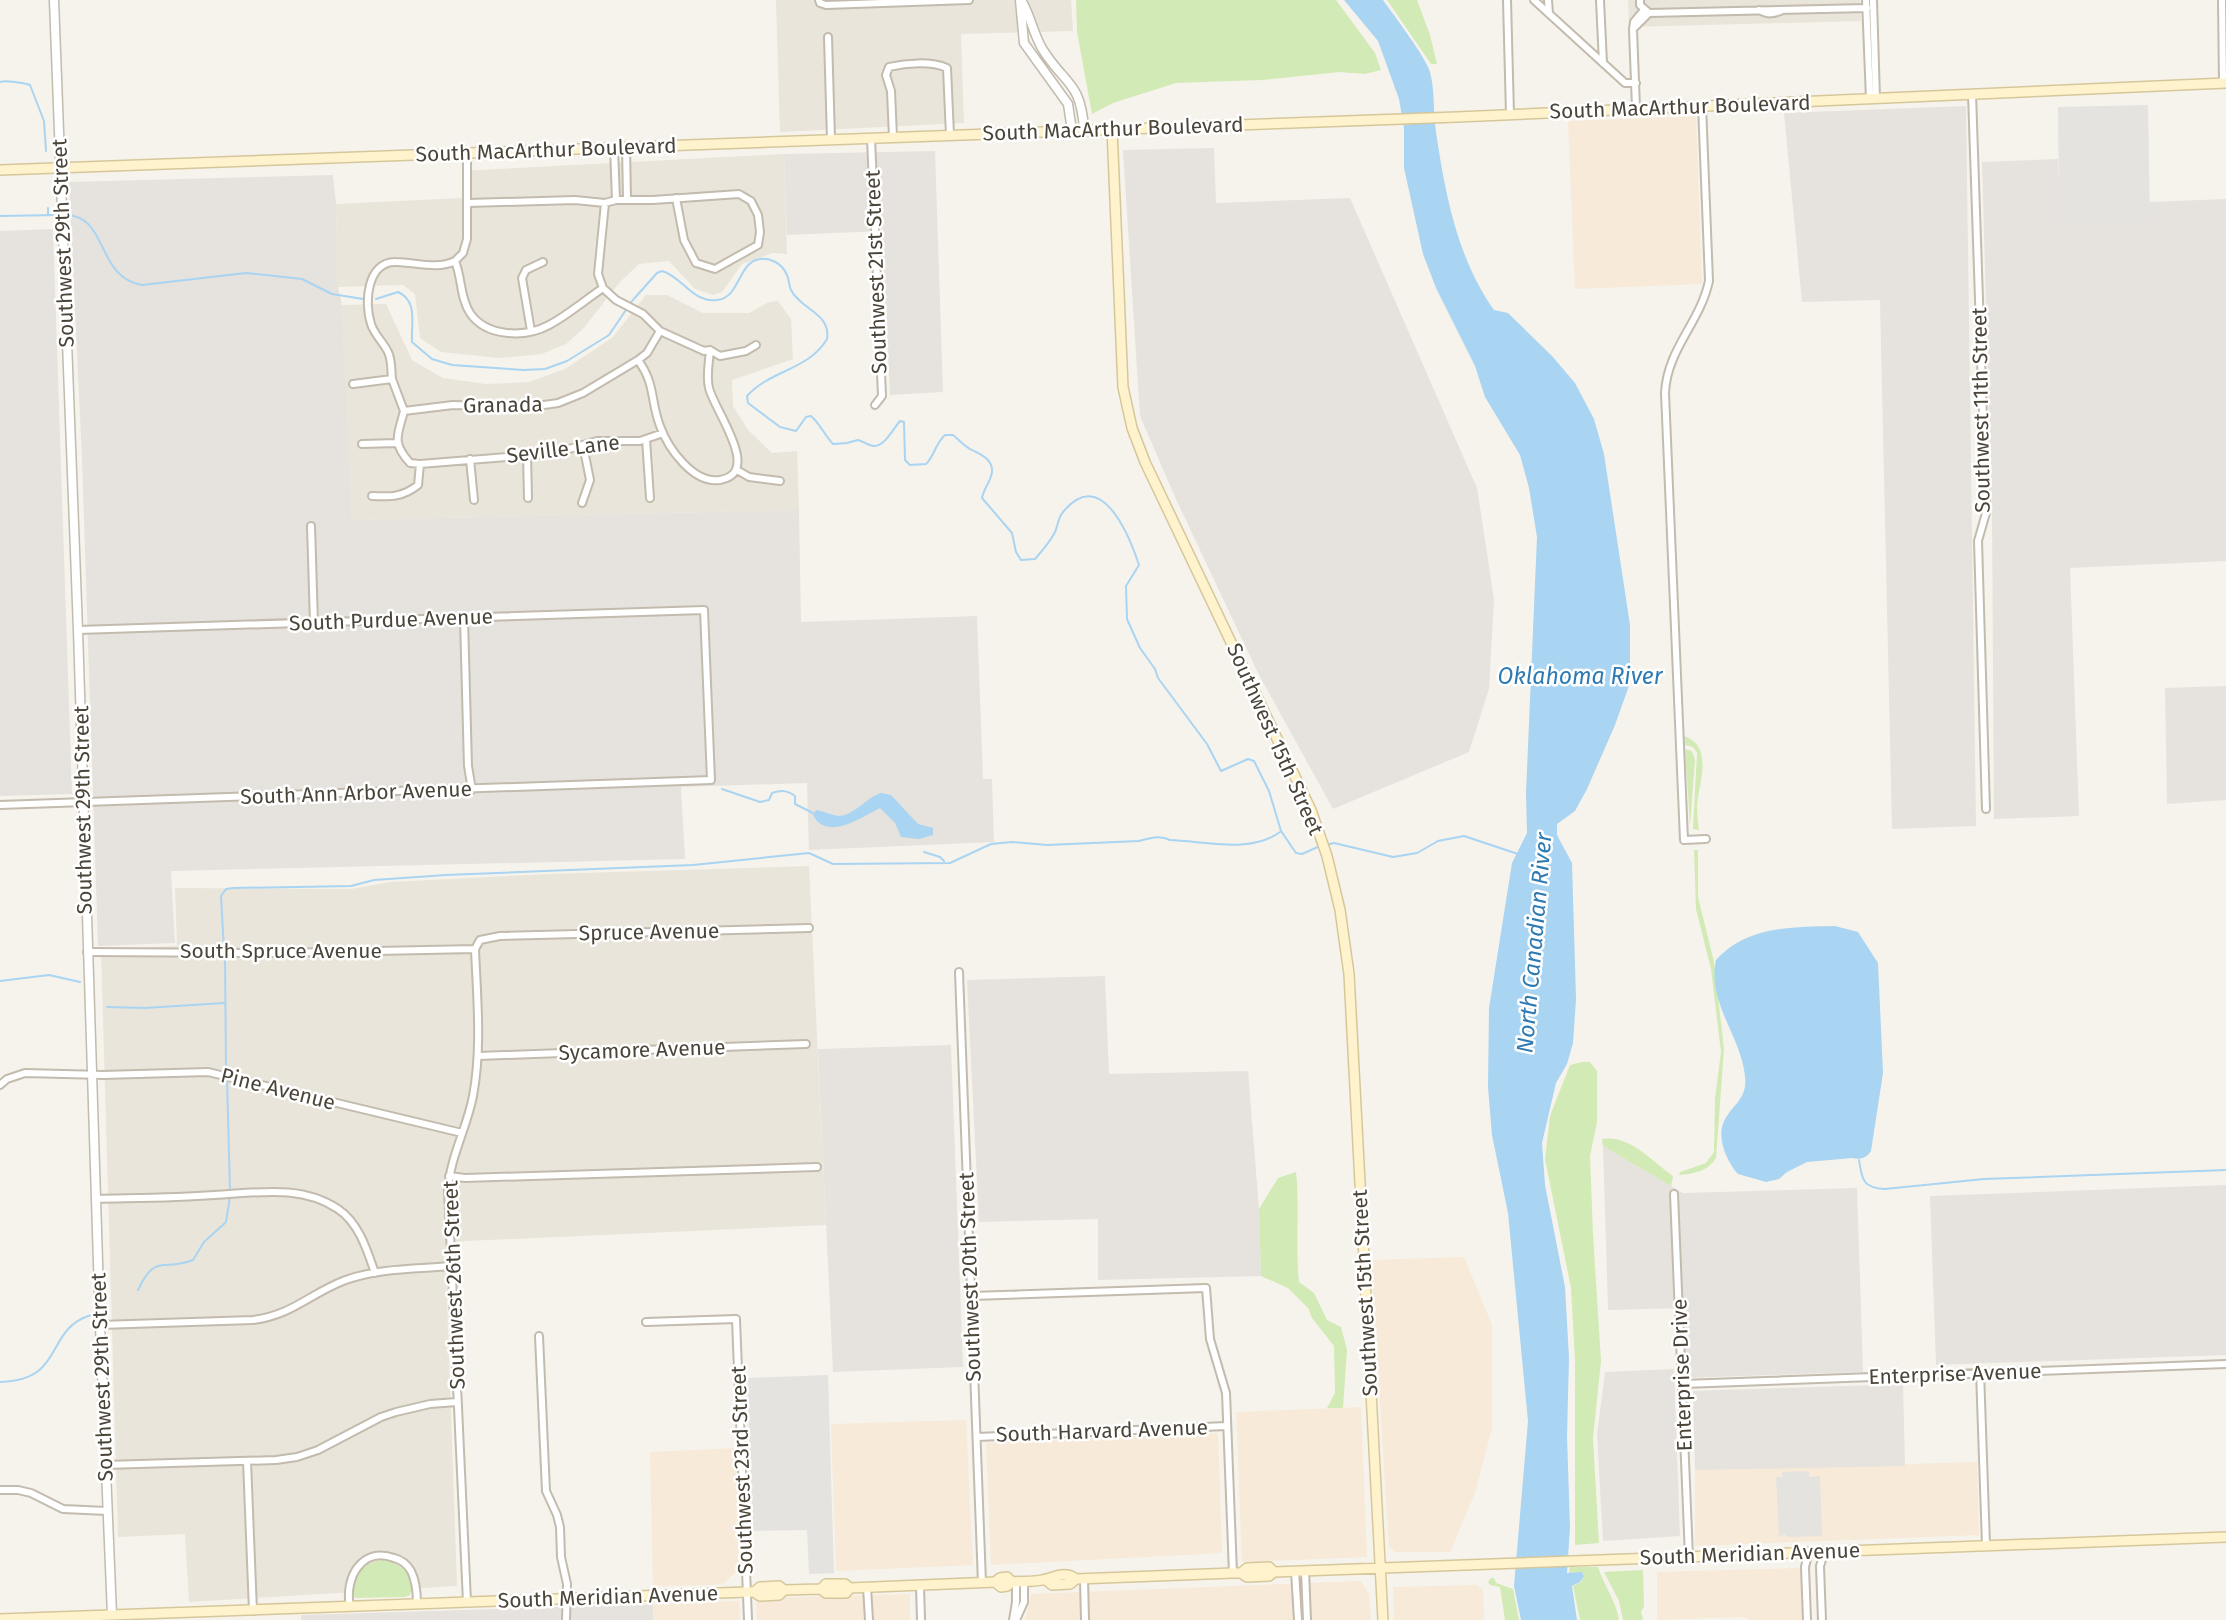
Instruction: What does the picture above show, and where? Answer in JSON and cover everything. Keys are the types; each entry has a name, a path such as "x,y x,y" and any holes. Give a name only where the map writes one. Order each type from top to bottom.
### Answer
{"main road":[{"name":"South MacArthur Boulevard","path":"0,170 1457,117 2225,83"},
{"name":"Southwest 15th Street","path":"1112,129 1123,387 1132,428 1311,810 1340,910 1349,974 1382,1620"},
{"name":"South Meridian Avenue","path":"0,1619 750,1592 760,1587 779,1586 784,1590 821,1589 826,1584 845,1584 850,1588 982,1583 1007,1577 1017,1581 1046,1580 1051,1576 1070,1575 1080,1579 1237,1573 1247,1568 1269,1567 1274,1572 2226,1537"}],"street":[{"name":"Southwest 29th Street","path":"54,0 112,1617"},
{"path":"819,0 826,5 970,0"},
{"path":"1020,0 1027,10 1044,52 1080,100 1084,130"},
{"path":"1020,0 1024,43 1068,104 1072,131"},
{"path":"1507,0 1510,114"},
{"path":"1534,0 1625,83 1636,83"},
{"path":"1548,0 1549,13"},
{"path":"1600,0 1603,63"},
{"path":"1640,0 1647,12"},
{"path":"1873,0 1873,99"},
{"path":"2221,0 2225,83"},
{"path":"1636,108 1633,29 1647,12 1759,10 1774,14 1783,9 1846,4 1867,4 1873,99"},
{"path":"828,37 831,139"},
{"path":"893,137 891,91 886,75 889,67 939,64 947,68 950,135"},
{"path":"1053,82 1063,74"},
{"name":"Southwest 11th Street","path":"1972,94 1986,505 1978,541 1986,809"},
{"path":"1702,106 1709,281 1706,297 1666,374 1665,393 1684,840 1706,839"},
{"name":"Southwest 21st Street","path":"871,138 882,396 875,405"},
{"path":"614,148 615,200"},
{"path":"626,148 627,199"},
{"path":"372,496 407,494 418,485 420,464 410,463 397,443 397,431 404,411 392,379 388,352 372,328 369,316 372,276 380,267 392,261 439,266 455,261 463,253 467,239 467,153"},
{"path":"468,203 575,200 605,203 627,199 653,200 676,198 739,194 751,201 758,215 758,245 715,269 696,263 684,240 676,198"},
{"path":"605,203 598,274 608,295 643,314 660,331 704,351 710,350 720,356 746,351 756,345"},
{"path":"455,261 461,275 466,306 478,322 500,332 531,331 548,326 603,288"},
{"path":"531,331 522,278 526,270 543,262"},
{"name":"Granada","path":"404,411 453,405 530,407 558,403 583,393 638,360 646,353 660,331"},
{"path":"638,360 651,381 656,414 663,433 695,475 719,480 733,475 737,470 737,454 709,387 710,350"},
{"path":"353,384 392,379"},
{"name":"Seville Lane","path":"420,464 555,453 605,440 646,439 663,433"},
{"path":"646,439 650,498"},
{"path":"362,444 397,443"},
{"path":"582,503 590,480 583,445"},
{"path":"527,455 528,498"},
{"path":"470,459 474,500"},
{"path":"737,470 749,477 779,481"},
{"path":"311,526 314,623"},
{"name":"South Purdue Avenue","path":"78,629 704,610 711,780"},
{"path":"464,618 468,766 472,790"},
{"name":"South Ann Arbor Avenue","path":"0,806 711,780"},
{"name":"Spruce Avenue","path":"475,949 480,940 489,938 809,928"},
{"name":"South Spruce Avenue","path":"87,952 475,949"},
{"name":"Southwest 26th Street","path":"467,1602 449,1176 472,1098 479,1056 475,949"},
{"name":"Southwest 20th Street","path":"959,972 982,1583"},
{"name":"Sycamore Avenue","path":"479,1056 806,1044"},
{"name":"Pine Avenue","path":"0,1085 7,1079 25,1073 192,1071 222,1074 463,1133"},
{"path":"449,1176 465,1178 817,1167"},
{"path":"96,1199 292,1192 318,1198 340,1210 355,1226 375,1273"},
{"name":"Enterprise Drive","path":"1674,1194 1689,1557"},
{"path":"100,1325 274,1317 345,1280 375,1273 451,1266"},
{"path":"971,1296 1206,1288 1210,1339 1225,1384 1237,1573"},
{"name":"Southwest 23rd Street","path":"646,1322 736,1319 750,1592 748,1620"},
{"path":"538,1336 547,1491 560,1527 561,1557 567,1584 566,1620"},
{"name":"Enterprise Avenue","path":"1683,1384 2226,1364"},
{"path":"1980,1371 1986,1545"},
{"path":"105,1465 297,1457 349,1435 381,1417 412,1408 457,1402"},
{"name":"South Harvard Avenue","path":"977,1437 1226,1426"},
{"path":"247,1461 253,1611"},
{"path":"0,1490 31,1493 63,1509 107,1511"},
{"path":"1809,1551 1805,1567 1807,1619 1822,1619 1820,1566 1825,1551"},
{"path":"350,1607 348,1593 351,1575 360,1562 376,1555 403,1561 411,1570 417,1604"},
{"path":"1300,1571 1307,1618 1297,1618 1300,1571"},
{"path":"1080,1579 1085,1620"},
{"path":"1015,1620 1017,1581"},
{"path":"920,1585 921,1620"},
{"path":"867,1587 869,1620"}],"shaded area":[{"path":"776,0 1071,0 1073,31 961,34 964,123 780,132"},
{"path":"1628,0 1860,0 1861,21 1629,27"},
{"path":"2148,105 2150,221 2059,223 2058,107"},
{"path":"1966,106 1976,826 1892,829 1880,300 1802,302 1784,113"},
{"path":"1696,116 1702,284 1575,289 1568,121"},
{"path":"1214,148 1216,203 1350,198 1477,488 1494,599 1489,689 1469,752 1333,809 1258,673 1140,416 1123,150"},
{"path":"935,151 943,392 890,395 882,231 787,235 784,154"},
{"path":"784,154 787,254 773,253 742,264 722,292 713,295 695,289 669,261 639,264 619,283 583,329 566,344 542,354 499,358 441,352 420,338 415,294 403,285 338,287 336,204 462,198 462,171"},
{"path":"2058,159 2060,222 2149,221 2150,202 2226,199 2226,561 2070,568 2079,816 1994,819 1992,515 1982,162"},
{"path":"333,175 338,287 342,305 351,520 799,510 801,622 977,616 983,779 992,779 994,842 809,850 807,783 681,787 685,859 171,871 175,943 98,946 82,459 69,182"},
{"path":"53,229 72,794 0,796 0,231"},
{"path":"646,295 667,295 703,313 749,313 769,302 778,301 791,319 793,359 732,380 733,406 748,430 772,453 797,451 799,510 350,520 342,305 386,304 412,360 443,378 486,384 529,382 565,369 613,337"},
{"path":"2226,686 2226,800 2167,804 2165,688"},
{"path":"809,866 826,1225 445,1242 457,1586 189,1602 185,1534 118,1537 101,949 177,946 175,888 351,889 391,882 548,874"},
{"path":"1105,976 1109,1074 1248,1071 1259,1209 1261,1276 1098,1280 1098,1219 979,1222 967,980"},
{"path":"951,1045 963,1367 833,1372 818,1049"},
{"path":"1603,1146 1683,1193 1857,1188 1863,1372 1685,1378 1683,1308 1608,1310"},
{"path":"2226,1185 2226,1355 1936,1365 1930,1196"},
{"path":"1464,1257 1492,1325 1492,1428 1475,1493 1450,1552 1395,1552 1389,1547 1371,1260"},
{"path":"1674,1369 1680,1536 1603,1541 1597,1435 1605,1372"},
{"path":"828,1375 834,1573 809,1574 807,1530 753,1531 747,1378"},
{"path":"1903,1384 1905,1466 1695,1470 1693,1391"},
{"path":"1361,1407 1367,1557 1242,1562 1236,1412"},
{"path":"966,1420 973,1565 836,1571 831,1424"},
{"path":"1218,1433 1222,1553 991,1565 986,1443"},
{"path":"736,1448 739,1569 724,1583 714,1585 653,1586 650,1452"},
{"path":"1977,1462 1979,1535 1695,1546 1695,1470"},
{"path":"1809,1471 1809,1477 1820,1476 1822,1536 1787,1537 1785,1534 1779,1537 1776,1477 1782,1477 1782,1472"},
{"path":"1801,1568 1803,1620 1749,1620 1745,1617 1657,1620 1657,1572"},
{"path":"1361,1581 1369,1594 1371,1620 1025,1620 1031,1594"},
{"path":"1476,1585 1483,1590 1484,1620 1394,1620 1393,1587"},
{"path":"910,1594 910,1620 757,1620 756,1598"},
{"path":"739,1601 740,1620 653,1620 653,1604"},
{"path":"653,1604 653,1620 301,1620 301,1615"}],"green space":[{"path":"1076,0 1336,0 1375,53 1381,70 1365,74 1339,72 1263,80 1176,83 1113,103 1092,114 1077,32"},
{"path":"1387,0 1417,0 1437,64 1431,64"},
{"path":"1684,736 1694,741 1702,757 1697,807 1699,830 1693,829 1697,753 1693,747 1685,745"},
{"path":"1685,749 1692,751 1695,760 1690,825"},
{"path":"1694,850 1698,850 1698,897 1714,962 1724,1049 1716,1158 1700,1171 1679,1175 1680,1172 1706,1163 1714,1152 1715,1098 1721,1052 1711,969 1696,909"},
{"path":"1590,1062 1597,1071 1597,1122 1590,1156 1601,1361 1593,1438 1599,1543 1575,1545 1575,1360 1571,1288 1545,1159 1550,1116 1570,1065"},
{"path":"1602,1139 1622,1141 1640,1150 1673,1176 1671,1186 1603,1146"},
{"path":"1296,1172 1299,1282 1314,1293 1327,1320 1341,1327 1347,1350 1343,1408 1327,1408 1335,1393 1334,1346 1312,1318 1308,1308 1288,1288 1261,1276 1259,1209 1278,1178"},
{"path":"384,1560 396,1564 406,1572 411,1582 410,1595 355,1598 351,1589 359,1573 372,1563"},
{"path":"1570,1567 1598,1567 1619,1620 1580,1620 1573,1586 1581,1582 1584,1575 1582,1572 1569,1573"},
{"path":"1643,1570 1643,1620 1623,1620 1619,1601 1604,1572"},
{"path":"1494,1578 1496,1583 1513,1589 1519,1620 1505,1620 1500,1587 1490,1585 1488,1582"}],"water":[{"name":"Oklahoma River","path":"1344,0 1383,0 1423,57 1432,79 1436,132 1454,224 1471,269 1494,310 1508,313 1552,356 1575,383 1594,419 1604,454 1630,625 1630,683 1615,725 1575,811 1557,824 1557,835 1572,863 1576,999 1573,1043 1567,1064 1556,1083 1542,1143 1545,1185 1565,1287 1569,1358 1567,1436 1570,1527 1567,1573 1582,1572 1584,1576 1572,1586 1577,1620 1521,1620 1514,1586 1528,1421 1508,1213 1492,1135 1488,1087 1489,1008 1512,863 1527,833 1526,793 1537,537 1529,488 1520,455 1485,397 1475,366 1436,288 1423,254 1404,168 1404,128 1399,99 1378,41"},
{"path":"881,793 891,795 918,824 933,828 933,835 919,839 901,837 895,823 880,808 836,827 819,823 813,815 816,810 844,815"},
{"path":"1835,926 1858,932 1878,963 1883,1073 1871,1151 1860,1159 1807,1162 1779,1179 1766,1182 1738,1174 1724,1151 1721,1137 1726,1118 1744,1091 1745,1076 1738,1047 1716,991 1716,960 1741,940 1756,935 1786,928"}],"waterway":[{"path":"0,82 30,85 44,121 46,151"},
{"path":"48,208 48,214"},
{"path":"0,216 58,215"},
{"path":"64,215 78,217 89,224 116,271 127,280 142,285 246,273 302,279 332,294 363,299"},
{"path":"376,299 398,292 404,296 411,307 412,342 432,359 452,365 545,369 567,361 609,335 632,301 657,273 662,271 669,274 701,298 717,300 730,294 750,263 761,259 774,262 785,271 796,297 820,317 827,330 827,339 800,364 756,387 747,396 748,403 780,427 796,431 806,417 811,416 833,444 858,440 872,446 878,445 900,421 904,422 905,460 910,465 926,464 942,438 945,435 953,435 990,463 991,475 982,498 1012,533 1016,552 1021,560 1035,559 1053,536 1061,514 1077,500 1089,496 1101,500 1121,523 1139,565 1126,586 1127,619 1158,678 1207,744 1221,771 1248,759 1254,761 1269,791 1281,831 1296,853 1302,854 1320,846"},
{"path":"722,789 760,802 769,800 772,793 787,792 795,796 795,804 813,813"},
{"path":"224,950 221,896 226,889 233,888 351,886 374,880 693,865 809,853 833,864 950,863 991,844 1012,842 1047,845 1139,841 1158,837 1226,845 1255,843 1280,832"},
{"name":"North Canadian River","path":"1326,845 1334,843 1393,857 1417,853 1438,841 1464,836 1518,854"},
{"path":"924,852 944,861"},
{"path":"225,955 226,1072"},
{"path":"0,981 49,975 80,982"},
{"path":"107,1007 145,1008 224,1003"},
{"path":"227,1078 230,1191"},
{"path":"1859,1160 1865,1182 1872,1187 1885,1189 1984,1179 2226,1170"},
{"path":"138,1290 144,1278 155,1267 193,1260 204,1242 226,1222 230,1197"},
{"path":"0,1382 21,1379 36,1373 46,1364 66,1332 76,1322 91,1315"}]}
